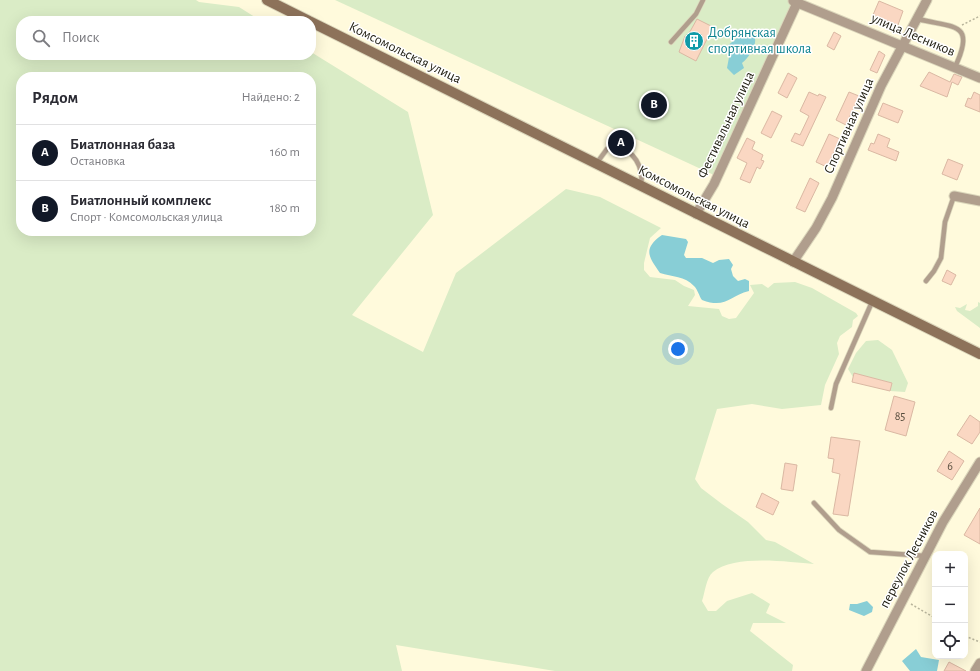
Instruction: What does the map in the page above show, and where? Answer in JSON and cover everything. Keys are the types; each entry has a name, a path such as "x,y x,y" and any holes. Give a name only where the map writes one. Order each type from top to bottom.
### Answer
{"main road":[{"name":"Комсомольская улица","path":"267,0 299,16"},
{"name":"Комсомольская улица","path":"316,24 872,302 980,354"}],"street":[{"name":"Спортивная улица","path":"793,262 816,228 832,198 881,86 904,46 927,0"},
{"name":"улица Лесников","path":"794,1 980,78"},
{"name":"Фестивальная улица","path":"696,214 714,184 794,1"},
{"path":"954,196 980,201"},
{"name":"переулок Лесников","path":"866,671 943,522 980,462"},
{"path":"975,671 980,662"}],"lane":[{"path":"671,42 696,14 703,0"},
{"path":"918,19 946,24 957,28 963,37 964,45 955,68"},
{"path":"596,164 607,149 615,145 620,147 631,153 640,164 641,186"},
{"path":"926,281 934,271 941,258 945,222 954,196"},
{"path":"830,408 836,384 872,302"},
{"path":"814,503 839,530 870,552 926,556"}],"path":[{"path":"957,28 980,16"},
{"path":"903,600 932,616"},
{"path":"968,637 980,642"}],"green space":[{"path":"0,0 196,0 199,2 239,7 253,16 16,16 16,60 316,60 316,55 408,112 433,215 352,315 423,352 456,273 566,189 600,197 661,228 650,238 644,263 644,270 650,277 675,280 694,290 695,295 688,306 719,309 722,316 729,319 736,318 754,293 750,285 762,284 768,288 774,283 795,282 812,288 856,313 858,316 853,320 852,327 840,336 837,343 839,354 825,385 821,405 782,409 752,404 717,409 695,479 701,488 748,522 766,540 775,542 814,564 762,560 722,566 713,572 709,578 702,601 708,611 716,611 727,601 752,593 770,604 766,613 786,623 753,623 750,631 793,665 792,671 555,671 396,645 402,671 0,671"},
{"path":"335,0 793,0 714,175"},
{"path":"978,302 980,303 980,328 957,311 955,307 960,308 967,304 965,310 970,311 978,306"},
{"path":"878,340 892,350 908,383 905,392 890,391 892,383 854,373 853,377 848,369 856,353 866,341"}],"water":[{"path":"746,31 755,36 754,46 749,56 742,63 744,68 734,75 727,68 730,52 727,46"},
{"path":"662,235 686,239 688,242 684,255 686,258 702,258 713,263 719,260 729,259 733,265 731,269 733,276 738,281 745,279 749,281 749,291 727,301 717,303 710,302 702,300 695,288 687,280 660,273 649,253 652,245"},
{"path":"867,601 873,607 872,612 864,616 849,610 850,604 857,604"},
{"path":"916,649 921,657 939,660 937,671 910,671 902,661"}],"building":[{"path":"879,1 903,11 898,25 873,15"},
{"name":"Добрянская спортивная школа","path":"697,19 713,27 696,61 679,52 685,36 687,37"},
{"path":"834,32 841,36 834,50 827,46"},
{"path":"879,51 885,55 877,73 870,70"},
{"path":"929,72 950,82 954,74 962,77 958,85 952,82 947,97 920,86"},
{"path":"788,73 797,78 787,98 778,93"},
{"path":"809,92 818,96 819,94 826,97 803,146 791,141 795,133 800,135 809,116 800,111"},
{"path":"849,92 859,96 846,125 836,120"},
{"path":"974,92 980,95 980,112 965,106 968,98 971,99"},
{"path":"883,103 903,111 898,123 878,115"},
{"path":"772,111 782,116 771,138 761,133"},
{"path":"829,134 840,139 827,167 816,162"},
{"path":"878,134 890,139 887,147 899,152 896,161 868,150 871,143 874,144"},
{"path":"747,138 755,142 752,149 763,155 761,160 764,161 760,169 757,167 750,183 740,179 747,163 737,158"},
{"path":"948,159 963,165 957,180 942,174"},
{"path":"810,178 819,183 805,212 796,208"},
{"path":"947,270 956,275 951,285 942,281"},
{"path":"854,373 892,383 890,391 852,382"},
{"path":"894,396 915,402 906,436 885,430"},
{"path":"970,415 980,422 980,432 972,444 957,435"},
{"path":"831,437 860,441 848,516 833,514 840,474 832,472 834,459 828,458"},
{"path":"949,451 964,461 952,480 937,471"},
{"path":"785,463 797,465 793,491 781,489"},
{"path":"762,493 779,502 773,515 756,507"},
{"path":"980,508 980,544 964,535"},
{"path":"949,662 966,671 944,671"}],"place":[{"name":"Добрянская спортивная школа","path":"694,41"},
{"name":"Биатлонный комплекс","path":"654,105"},
{"name":"Биатлонная база","path":"621,143"}]}
